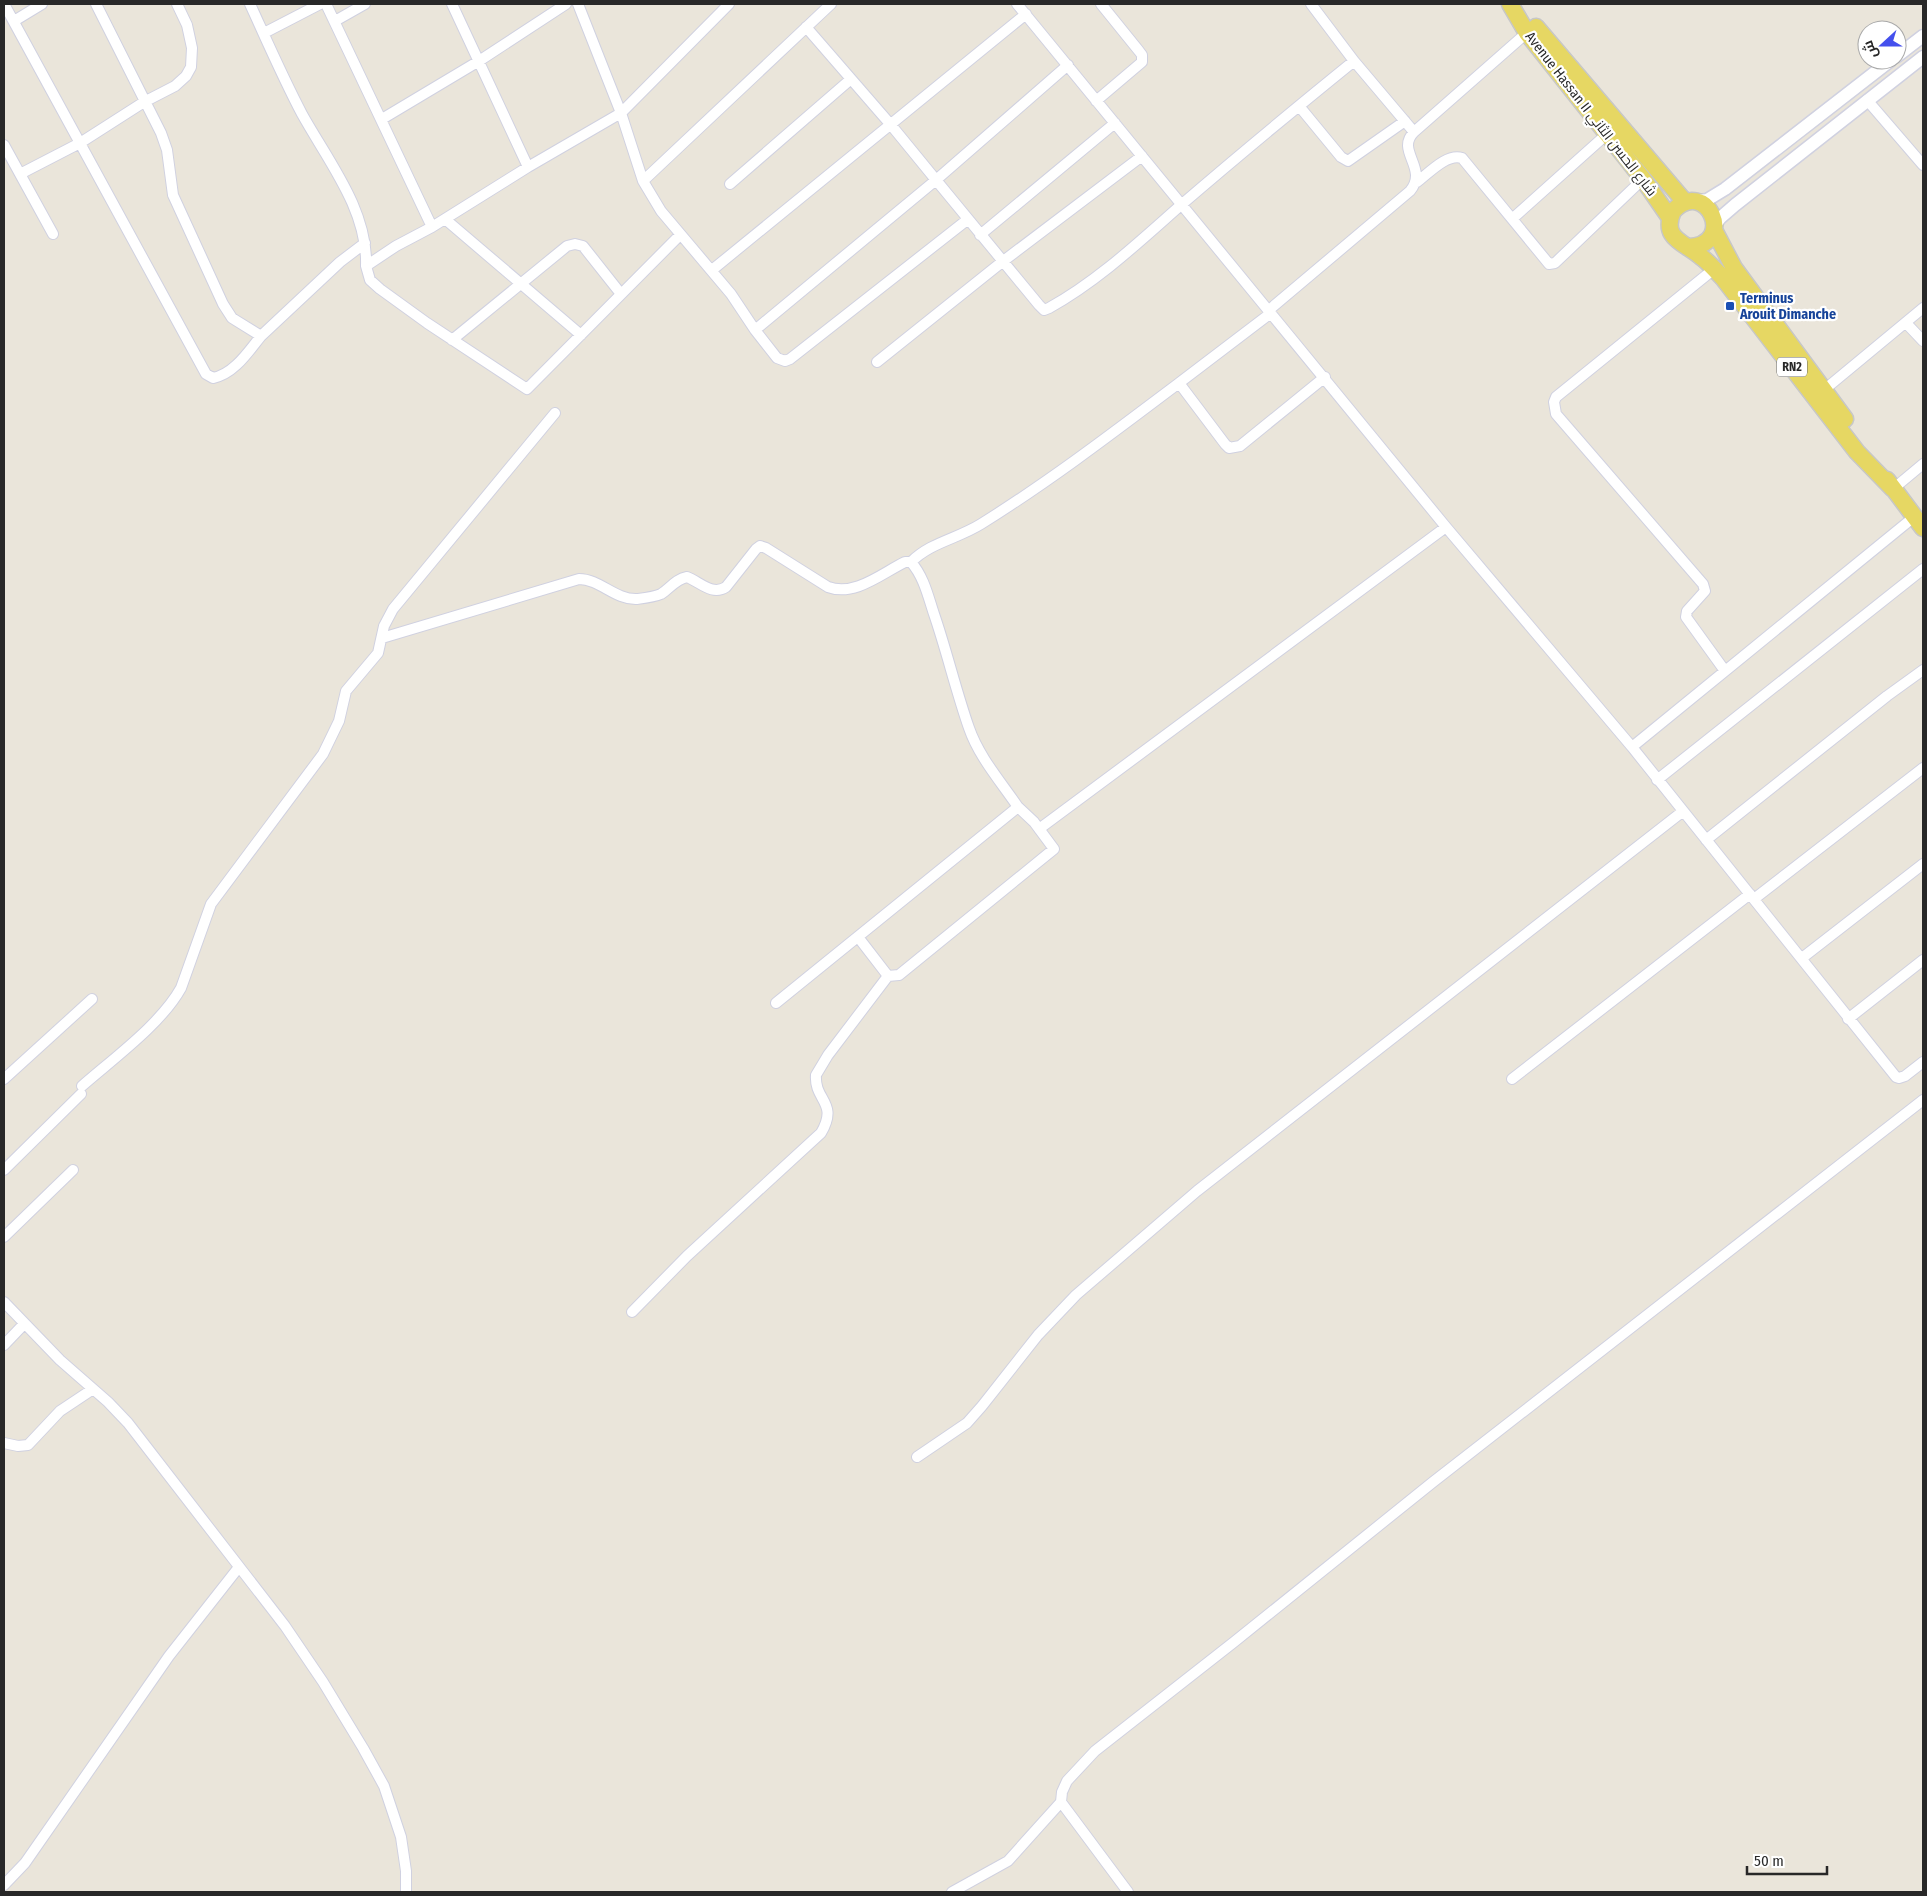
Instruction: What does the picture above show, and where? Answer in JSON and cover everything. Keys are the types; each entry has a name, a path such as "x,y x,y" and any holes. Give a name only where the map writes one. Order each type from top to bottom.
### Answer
{"main road":[{"name":"Avenue Hassan II شارع الحسن الثاني","path":"1512,6 1691,202"},
{"name":"Avenue Hassan II شارع الحسن الثاني","path":"1531,29 1670,218"},
{"path":"1670,218 1673,211 1691,202"},
{"name":"RN2","path":"1691,202 1708,208 1712,213 1714,228 1734,268 1872,456 1893,489 1919,522"},
{"name":"RN2","path":"1670,218 1671,233 1676,239 1689,246 1732,289 1861,457 1893,489"},
{"path":"1689,246 1697,246 1704,243 1710,238 1714,228"}],"street":[{"path":"4,4 206,374 213,378 225,374 240,361 260,336 340,262 365,244"},
{"path":"14,21 42,4"},
{"path":"96,4 161,133 167,150 173,195 223,304 232,318 260,336"},
{"path":"20,174 80,143 144,102 174,86 186,76 191,67 191,37 188,26 177,4"},
{"path":"250,4 302,114 324,149 352,204 364,233 366,266 368,274 374,283 452,340 527,389 680,235"},
{"path":"264,33 320,4"},
{"path":"326,4 432,226"},
{"path":"335,21 365,4"},
{"path":"452,4 528,167"},
{"path":"382,119 479,61 566,4"},
{"path":"578,4 621,113 643,182 661,211 731,294 755,330 777,358 785,361 790,359 967,220"},
{"path":"366,266 396,246 445,219 528,167 621,113 729,4"},
{"path":"643,182 831,4"},
{"path":"1017,4 1325,377 1446,527 1632,746 1682,812 1752,896 1896,1077 1901,1078 1905,1076 1923,1062"},
{"path":"1096,101 1142,62 1143,59 1139,51 1101,4"},
{"path":"1311,4 1354,61 1414,132"},
{"path":"712,270 1026,14"},
{"path":"806,26 891,125 967,220 1044,310 1094,277 1139,242 1354,61"},
{"path":"1416,182 1417,173 1408,147 1414,132 1531,29"},
{"path":"1907,48 1923,36"},
{"path":"1714,228 1720,218 1735,205 1923,57"},
{"path":"755,330 936,180 1068,66"},
{"path":"1691,202 1707,200 1725,189 1878,70"},
{"path":"730,184 851,79"},
{"path":"1867,100 1923,165"},
{"path":"1299,106 1341,157 1348,161 1405,121"},
{"path":"980,235 1115,124"},
{"path":"1512,219 1607,134"},
{"path":"4,145 53,234"},
{"path":"877,362 1002,262 1142,156"},
{"path":"382,638 578,579 589,581 624,598 636,599 655,596 666,590 677,580 687,577 703,586 719,590 726,587 760,546 828,587 837,590 852,589 905,562 911,562 926,549 953,539 981,524 1068,467 1270,312 1410,191 1416,182 1450,158 1458,156 1462,158 1547,263 1555,263 1643,179"},
{"path":"445,219 581,335"},
{"path":"452,340 567,246 575,244 583,246 621,294"},
{"path":"1714,269 1556,397 1554,402 1556,414 1703,584 1705,591 1687,611 1686,617 1725,671"},
{"path":"1824,390 1923,308"},
{"path":"1906,322 1923,341"},
{"path":"1179,383 1225,444 1232,448 1240,446 1325,377"},
{"path":"4,1170 81,1090 136,1039 175,998 181,988 210,904 323,754 339,720 346,691 376,657 380,648 384,626 393,609 555,413"},
{"path":"1893,489 1923,464"},
{"path":"1632,746 1725,671 1919,522"},
{"path":"1039,829 1446,527"},
{"path":"632,1312 687,1256 821,1133 828,1121 829,1114 826,1103 818,1090 816,1075 828,1055 888,976 899,975 1054,849 1018,806 976,745 969,729 946,648 927,593 917,570 911,562"},
{"path":"1657,780 1923,569"},
{"path":"1706,840 1887,696 1923,670"},
{"path":"1512,1079 1923,768"},
{"path":"776,1004 1018,806"},
{"path":"917,1457 967,1423 1038,1335 1076,1295 1197,1191 1682,812"},
{"path":"1802,958 1923,864"},
{"path":"858,937 888,976"},
{"path":"1848,1019 1923,960"},
{"path":"4,1078 92,999"},
{"path":"952,1892 1008,1861 1061,1802 1062,1792 1067,1780 1095,1751 1234,1642 1432,1482 1923,1100"},
{"path":"4,1236 72,1170"},
{"path":"4,1302 60,1360 94,1389 128,1424 285,1626 363,1748 384,1786 404,1851 406,1892"},
{"path":"4,1345 24,1324"},
{"path":"4,1443 18,1446 28,1445 60,1410 94,1389"},
{"path":"4,1885 25,1863 169,1656 239,1568"},
{"path":"1061,1802 1128,1892"}],"place":[{"name":"Terminus Arouit Dimanche","path":"1730,306"}]}
